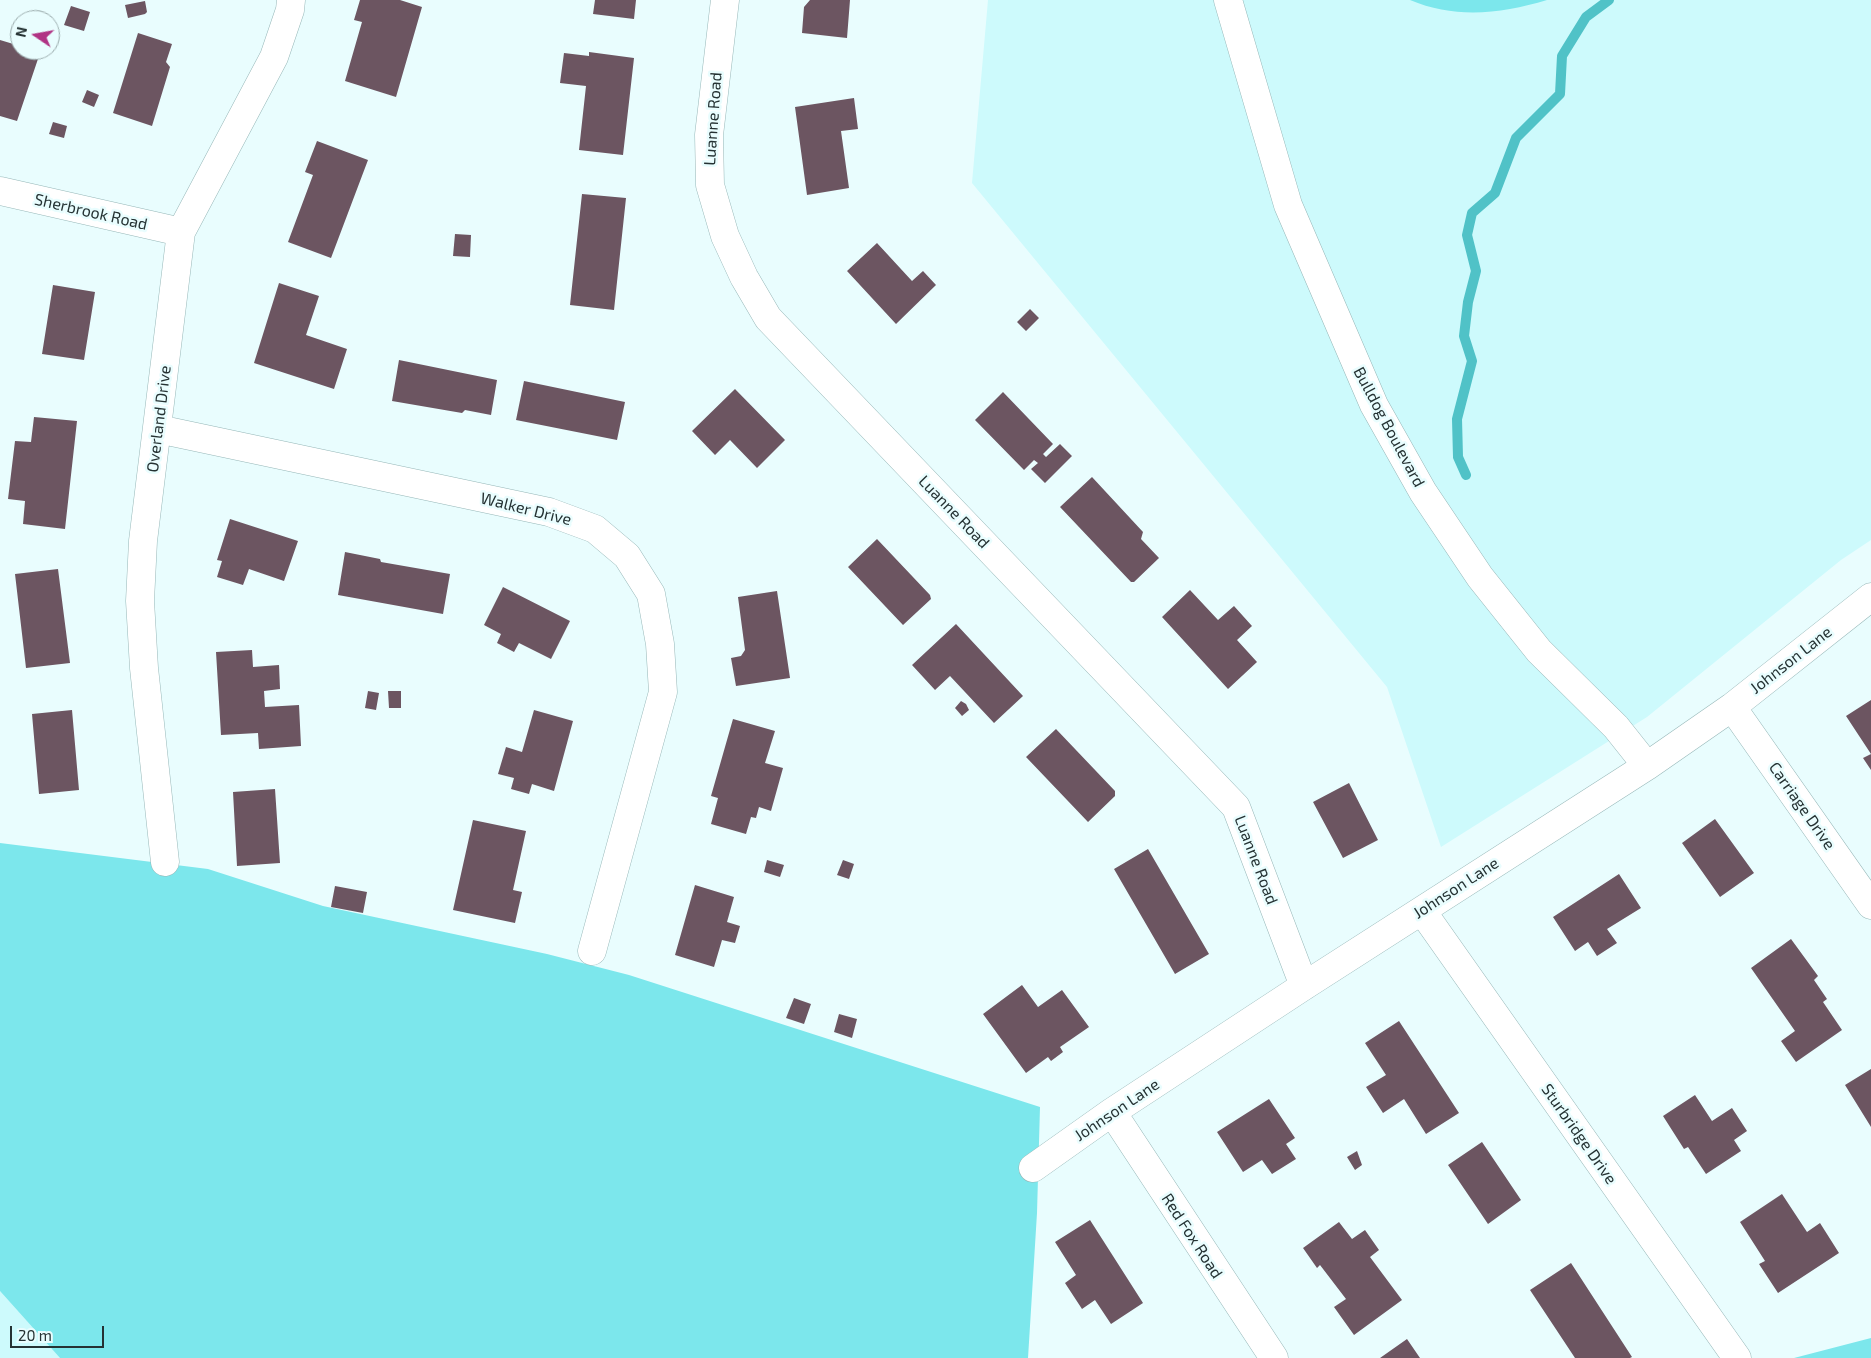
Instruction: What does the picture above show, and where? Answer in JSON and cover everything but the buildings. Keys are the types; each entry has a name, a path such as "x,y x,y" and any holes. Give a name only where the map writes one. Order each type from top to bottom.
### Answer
{"street":[{"name":"Overland Drive","path":"165,862 140,601 143,541 181,232 274,57 290,10 291,0"},
{"name":"Luanne Road","path":"725,0 709,135 710,185 725,236 758,302 768,318 1236,807 1304,986"},
{"name":"Bulldog Boulevard","path":"1228,0 1288,205 1374,406 1423,492 1480,577 1539,651 1616,727 1647,766"},
{"name":"Sherbrook Road","path":"0,191 181,232"},
{"name":"Walker Drive","path":"158,429 549,512 595,529 627,556 651,594 660,644 662,692 592,951"},
{"name":"Johnson Lane","path":"1033,1168 1112,1112 1304,986 1647,766 1732,707 1871,597"},
{"name":"Carriage Drive","path":"1732,707 1871,905"},
{"name":"Sturbridge Drive","path":"1422,911 1737,1358"},
{"name":"Red Fox Road","path":"1112,1112 1274,1358"}],"shaded area":[{"path":"988,0 1871,0 1871,540 1841,560 1647,717 1441,847 1387,687 972,183"},
{"path":"1410,0 1547,0 1513,9 1461,12 1427,6"},
{"path":"0,843 208,869 323,906 547,954 629,975 1040,1107 1037,1213 1028,1358 60,1358 0,1291"},
{"path":"0,1291 60,1358 0,1358"},
{"path":"1871,1338 1871,1358 1794,1358"}],"waterway":[{"path":"1466,475 1458,457 1457,419 1472,361 1464,336 1468,302 1476,271 1467,235 1472,213 1495,193 1516,138 1560,94 1562,56 1586,17 1609,0"}]}
